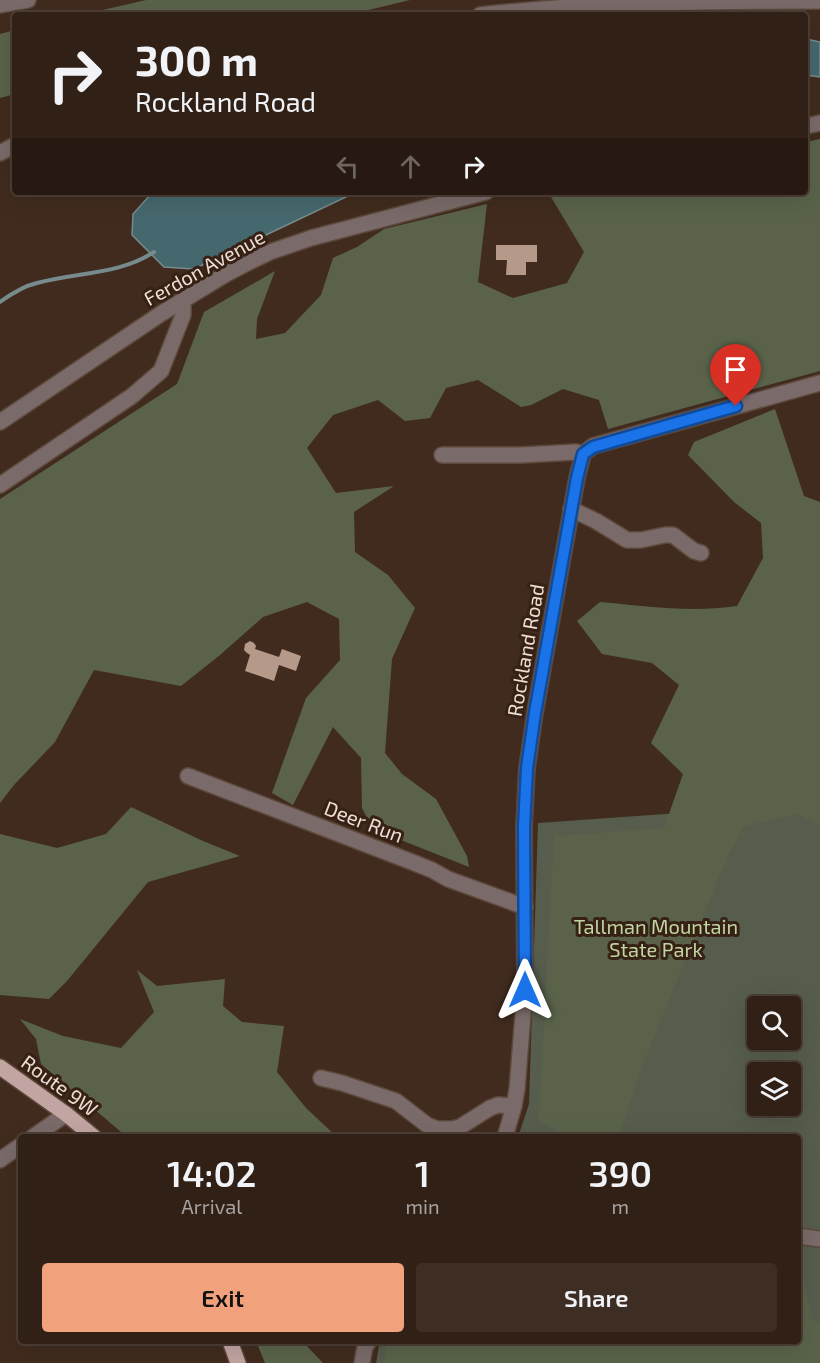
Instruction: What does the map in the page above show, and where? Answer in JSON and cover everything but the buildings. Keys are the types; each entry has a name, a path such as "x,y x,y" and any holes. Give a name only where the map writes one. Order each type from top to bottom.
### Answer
{"main road":[{"name":"Route 9W","path":"4,1073 66,1114 90,1134"},
{"path":"231,1344 238,1363"}],"street":[{"path":"0,5 28,0"},
{"path":"508,12 597,5 820,1"},
{"name":"Ferdon Avenue","path":"0,422 183,300 251,261 291,244 474,195"},
{"path":"0,485 132,396 162,371 183,315 183,300"},
{"path":"442,455 576,452 583,454 593,447 820,383"},
{"name":"Rockland Road","path":"506,1134 517,1089 525,990 524,827 527,768 571,509 583,454"},
{"path":"571,509 627,540 673,535 694,551 701,553"},
{"name":"Deer Run","path":"188,776 412,862 448,879 525,907"},
{"path":"321,1078 396,1101 427,1125 437,1129 460,1127 498,1105 514,1106"},
{"path":"37,1134 66,1114"},
{"path":"0,1160 18,1147"},
{"path":"801,1237 818,1242"},
{"path":"362,1363 368,1344"}],"green space":[{"path":"146,0 410,0 360,12 94,12"},
{"path":"12,31 12,95 0,98 0,34"},
{"path":"820,139 820,371 608,429 599,400 563,389 531,405 521,407 478,380 446,388 430,418 405,421 378,400 333,415 307,448 336,493 394,486 354,512 355,552 388,575 415,608 392,659 385,753 402,774 436,799 467,856 469,867 373,829 362,808 361,758 333,727 293,805 272,793 306,698 340,660 339,619 307,602 263,617 181,686 94,670 55,742 0,803 0,499 177,384 204,312 275,271 257,319 256,339 285,333 321,295 333,258 357,247 384,229 487,204 478,282 513,298 567,283 584,252 550,195 808,195 808,142"},
{"path":"775,409 804,496 820,502 820,825 798,814 744,826 727,857 643,1064 620,1134 562,1134 539,1120 554,836 664,828 683,774 651,743 679,685 652,663 602,654 577,621 600,602 685,609 737,606 763,558 761,523 734,502 688,455 694,442"},
{"name":"Tallman Mountain State Park","path":"820,803 820,1363 376,1363 381,1344 801,1344 801,1134 519,1134 529,1104 538,823"},
{"path":"131,807 240,856 148,882 67,981 49,999 0,995 0,834 57,848 106,834"},
{"path":"137,970 157,986 225,979 223,1006 242,1022 284,1026 277,1072 306,1108 334,1134 123,1134 41,1064 36,1039 20,1019 63,1036 121,1048 154,1012"},
{"path":"801,1270 813,1321 820,1322 820,1363 383,1363 390,1344 801,1344"},
{"path":"257,1344 305,1344 323,1363 265,1363"}],"water":[{"path":"808,39 820,42 820,77 808,75"},
{"path":"150,195 351,195 194,269 164,267 132,235 133,214"}],"waterway":[{"path":"0,302 32,284 112,269 127,265 154,252"}],"route":[{"path":"525,990 524,827 527,768 583,454 593,447 736,406"}]}
